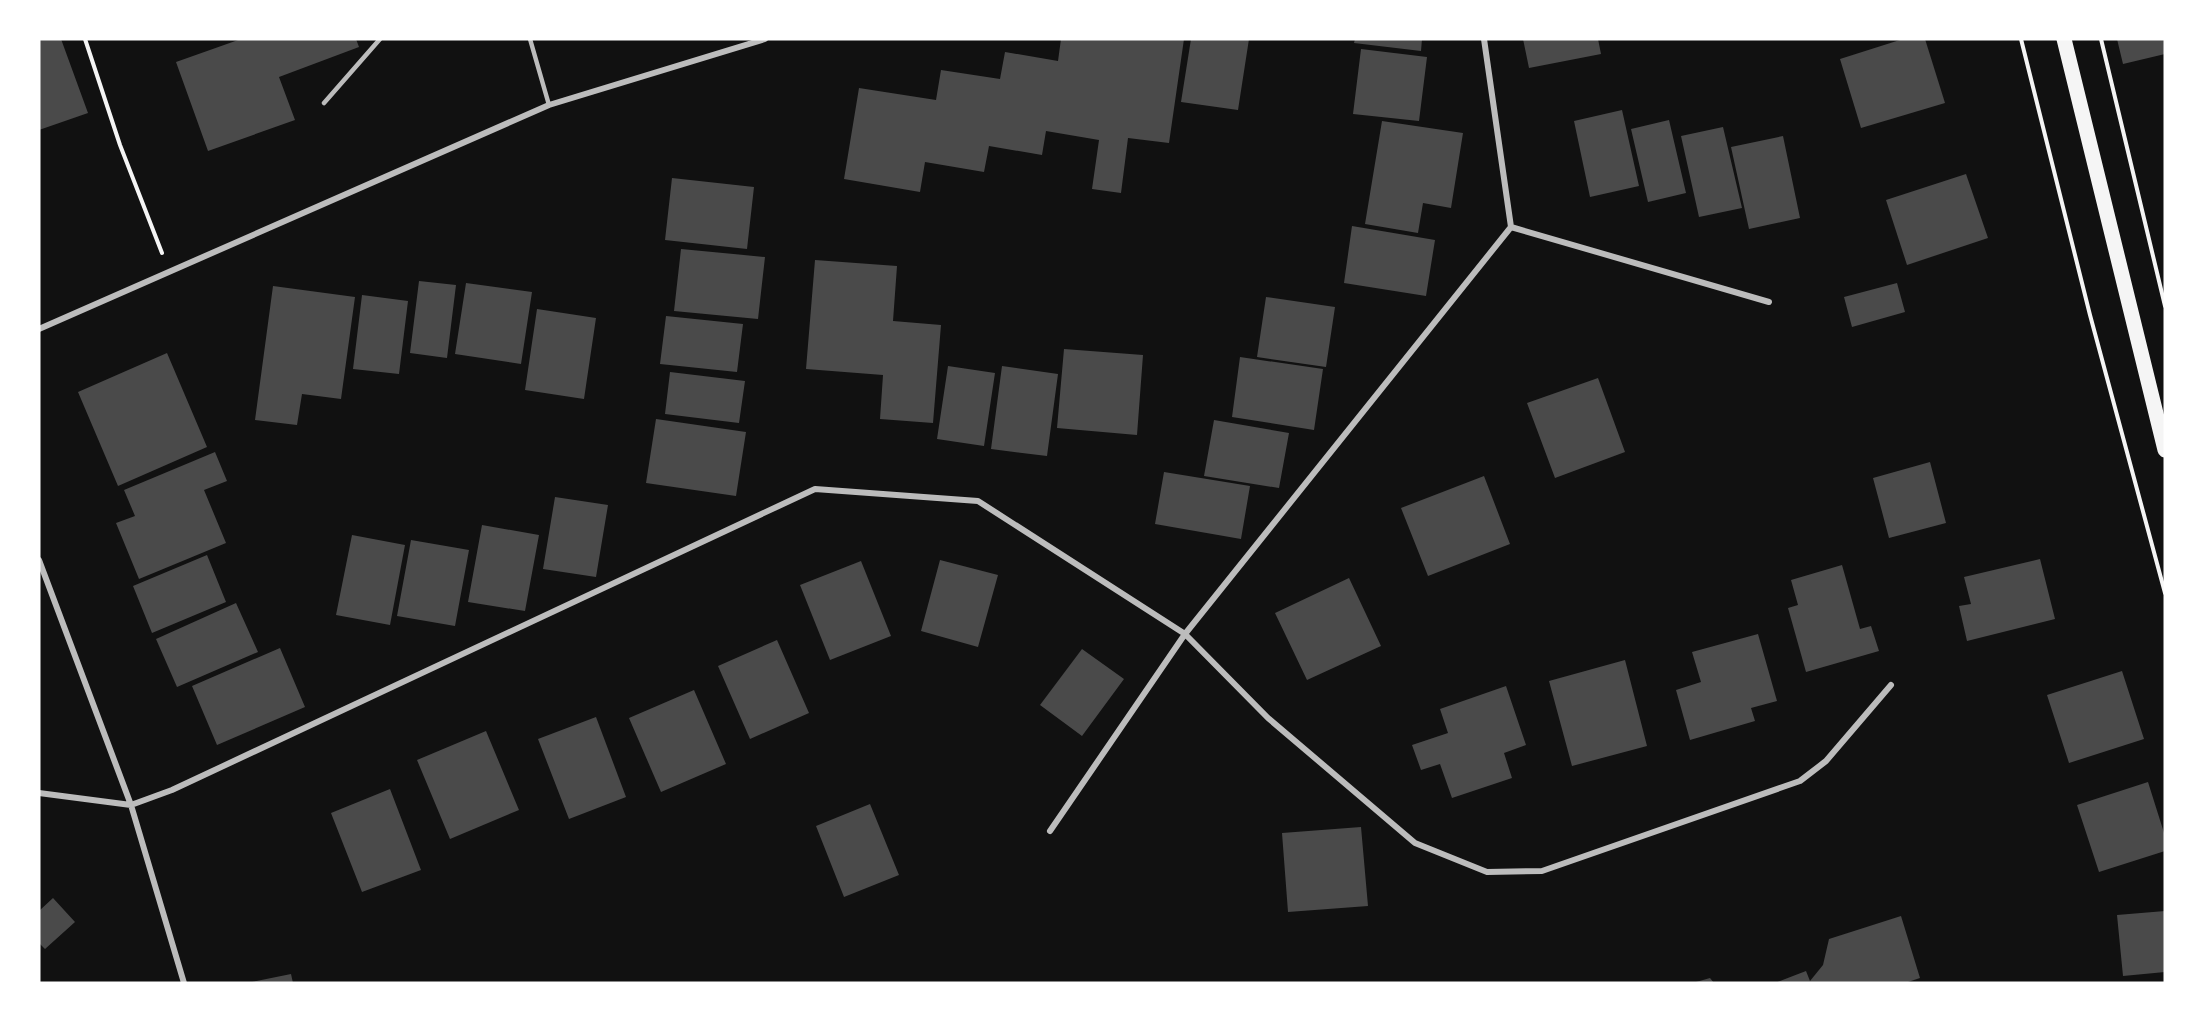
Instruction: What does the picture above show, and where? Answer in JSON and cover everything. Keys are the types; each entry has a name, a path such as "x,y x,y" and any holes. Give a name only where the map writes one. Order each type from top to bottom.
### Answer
{"main road":[{"path":"2064,39 2165,450"}],"street":[{"path":"39,329 549,105 765,39"},
{"path":"1050,831 1185,634 1511,227 1484,39"},
{"path":"1511,227 1769,302"},
{"path":"39,793 131,805 172,790 814,489 978,501 1185,634 1268,718 1414,843 1487,872 1542,871 1800,781 1826,761 1891,685"},
{"path":"39,560 131,805 184,983"}],"lane":[{"path":"324,103 380,39"},
{"path":"530,39 549,105"}],"path":[{"path":"85,39 120,145 170,272"},
{"path":"2020,39 2090,315 2165,593"},
{"path":"2101,39 2165,306"}],"building":[{"path":"39,39 61,39 88,113 39,130"},
{"path":"241,39 356,39 359,47 279,77 295,120 208,151 176,62"},
{"path":"1061,39 1184,39 1169,143 1128,138 1121,193 1092,189 1099,140 1046,131 1042,155 989,146 984,172 925,162 920,192 844,179 859,88 936,100 941,70 1000,79 1005,52 1058,61"},
{"path":"1191,39 1249,39 1238,110 1181,102"},
{"path":"1355,39 1422,39 1421,51 1354,43"},
{"path":"1523,39 1598,39 1601,54 1529,68"},
{"path":"1903,39 1925,39 1945,103 1861,128 1840,59"},
{"path":"2117,39 2165,39 2165,54 2123,64"},
{"path":"1361,49 1427,57 1419,121 1353,114"},
{"path":"1622,110 1639,186 1590,197 1574,121"},
{"path":"1669,120 1686,193 1648,202 1631,129"},
{"path":"1382,121 1463,133 1451,208 1423,203 1418,233 1365,224"},
{"path":"1723,127 1742,208 1699,217 1681,136"},
{"path":"1783,136 1800,218 1749,229 1731,147"},
{"path":"1966,174 1988,238 1907,265 1886,200"},
{"path":"672,178 754,187 747,249 665,240"},
{"path":"1352,226 1435,240 1426,296 1344,283"},
{"path":"681,249 765,257 758,319 674,311"},
{"path":"815,260 897,266 893,321 941,325 933,423 880,419 883,375 806,369"},
{"path":"419,281 456,285 447,358 410,353"},
{"path":"466,283 532,292 521,364 455,354"},
{"path":"1897,283 1905,312 1852,327 1844,297"},
{"path":"273,286 355,297 341,399 302,394 297,425 255,420"},
{"path":"362,295 408,301 399,374 353,369"},
{"path":"1266,297 1335,307 1326,367 1257,357"},
{"path":"537,309 596,318 584,399 525,390"},
{"path":"666,316 743,324 737,372 660,364"},
{"path":"1064,349 1143,355 1137,435 1057,428"},
{"path":"167,353 207,447 118,486 78,392"},
{"path":"1240,357 1323,369 1314,430 1232,417"},
{"path":"948,366 995,373 984,446 937,439"},
{"path":"1002,366 1058,374 1047,456 991,449"},
{"path":"670,372 745,381 739,423 665,414"},
{"path":"1598,378 1625,452 1555,478 1527,403"},
{"path":"656,419 746,432 736,496 646,483"},
{"path":"1214,420 1289,433 1279,488 1204,476"},
{"path":"215,452 227,481 204,490 226,543 139,579 116,523 135,516 124,490"},
{"path":"1930,462 1946,523 1889,538 1873,478"},
{"path":"1164,472 1250,486 1241,539 1155,524"},
{"path":"1484,476 1510,544 1428,576 1401,508"},
{"path":"555,497 608,505 596,577 543,569"},
{"path":"482,525 539,535 525,611 468,602"},
{"path":"352,535 405,545 390,625 336,615"},
{"path":"411,540 469,550 455,626 397,616"},
{"path":"207,555 226,602 152,633 133,586"},
{"path":"2040,559 2055,619 1967,641 1959,606 1971,604 1964,577"},
{"path":"940,560 998,575 978,647 921,631"},
{"path":"861,561 891,636 830,660 800,585"},
{"path":"1842,565 1860,629 1871,626 1879,651 1806,672 1788,608 1798,605 1791,580"},
{"path":"1349,578 1381,646 1307,680 1275,613"},
{"path":"236,603 258,652 177,687 156,639"},
{"path":"1758,634 1777,701 1751,708 1755,721 1690,740 1676,690 1701,682 1692,652"},
{"path":"777,640 809,713 750,739 718,666"},
{"path":"280,648 305,707 217,745 192,686"},
{"path":"1082,649 1124,679 1082,736 1040,705"},
{"path":"1625,660 1647,746 1572,766 1549,681"},
{"path":"2122,671 2144,739 2069,763 2047,695"},
{"path":"1506,686 1526,745 1504,753 1512,778 1452,798 1440,764 1421,770 1412,745 1448,733 1440,709"},
{"path":"694,690 726,764 661,792 629,718"},
{"path":"596,717 626,797 569,819 538,739"},
{"path":"486,731 519,810 450,839 417,760"},
{"path":"2148,782 2165,836 2165,851 2099,872 2077,805"},
{"path":"390,789 421,870 362,892 331,813"},
{"path":"870,804 899,875 844,897 816,826"},
{"path":"1361,827 1368,906 1288,912 1282,833"},
{"path":"53,898 75,922 45,949 39,943 39,911"},
{"path":"2165,911 2165,972 2123,976 2117,915"},
{"path":"1901,916 1920,978 1905,983 1775,983 1806,971 1810,981 1823,965 1829,939"},
{"path":"291,974 293,983 252,983 252,982"},
{"path":"1710,978 1714,983 1696,983 1696,982"}]}
